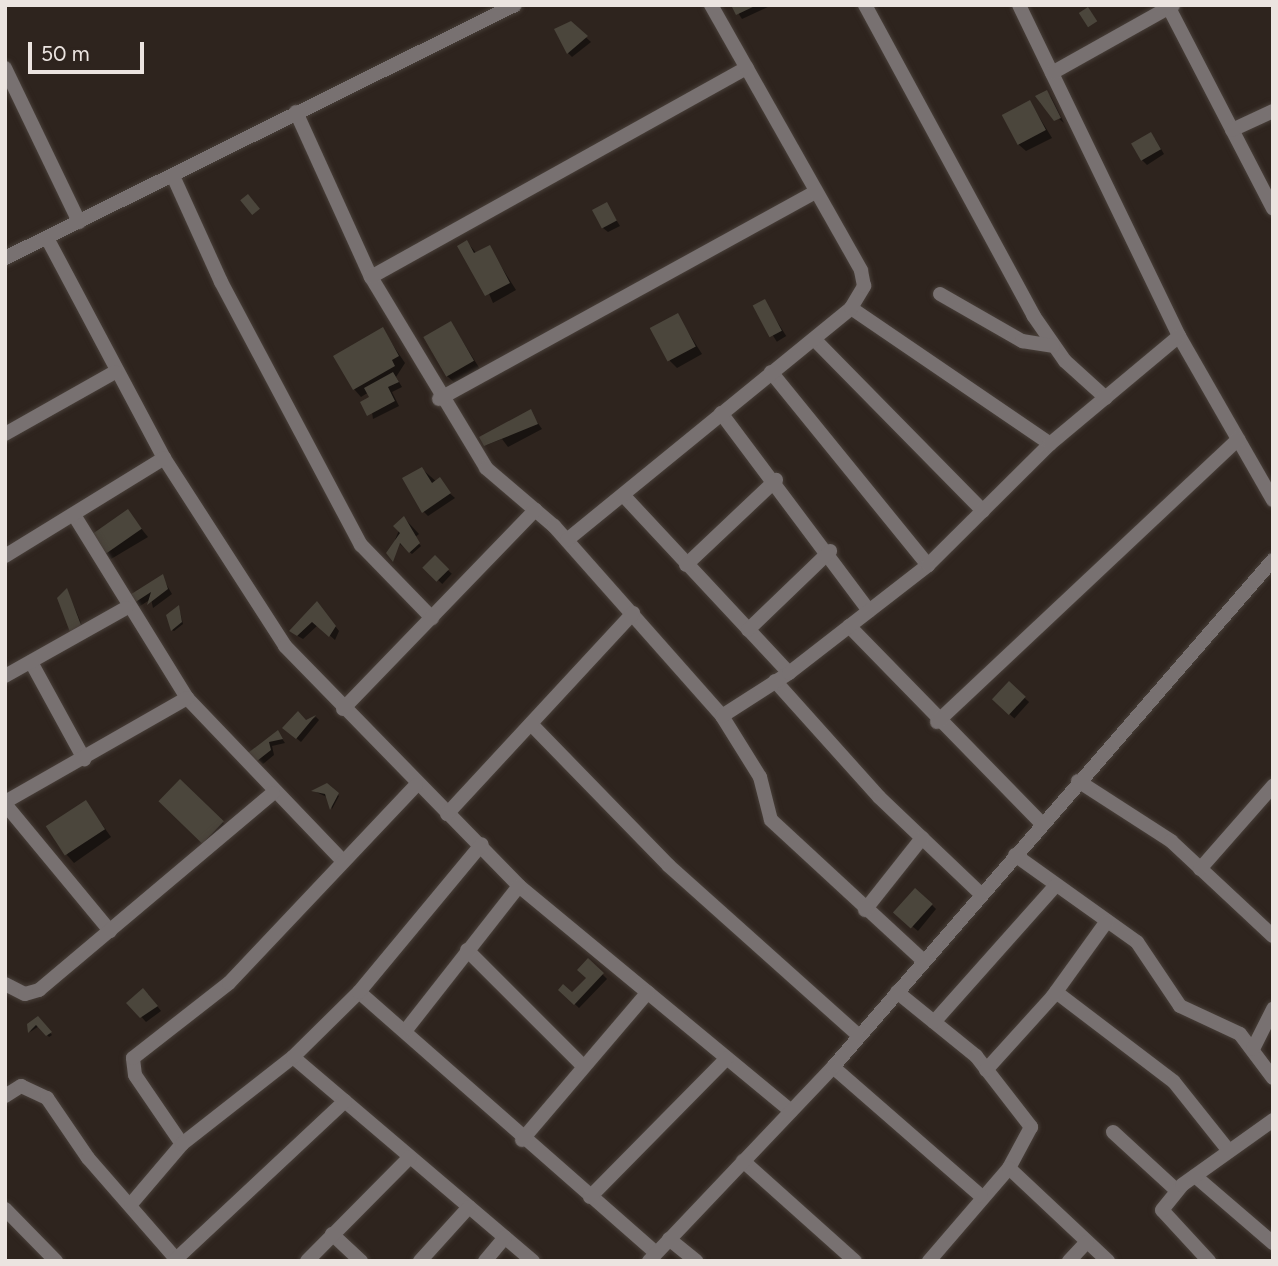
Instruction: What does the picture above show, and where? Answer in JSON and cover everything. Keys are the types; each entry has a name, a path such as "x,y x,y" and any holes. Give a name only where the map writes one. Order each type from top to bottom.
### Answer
{"street":[{"path":"5,258 515,5"},
{"path":"567,540 851,308 864,286 862,270 711,5"},
{"path":"865,5 1053,346 1106,398"},
{"path":"1019,5 1179,336 1273,500"},
{"path":"1052,73 1171,6 1273,209"},
{"path":"5,68 79,222"},
{"path":"371,276 747,68"},
{"path":"1232,130 1273,111"},
{"path":"296,112 371,276 439,399 486,468 567,540 722,716 760,777 771,820 865,910 924,961"},
{"path":"173,176 221,282 361,545 432,618"},
{"path":"439,399 816,192"},
{"path":"47,238 115,372 164,458 285,646 415,785 482,844 519,886 791,1111"},
{"path":"940,294 1022,341 1053,346"},
{"path":"851,308 1051,444"},
{"path":"722,716 789,673 928,565 1051,444 1179,336"},
{"path":"814,339 983,510"},
{"path":"5,434 115,372"},
{"path":"771,372 928,565"},
{"path":"721,413 830,551 869,611"},
{"path":"937,722 1238,439"},
{"path":"5,556 164,458"},
{"path":"686,565 776,480"},
{"path":"624,496 789,673"},
{"path":"343,709 535,510"},
{"path":"74,515 126,608 187,698 273,793 342,860"},
{"path":"748,630 830,551"},
{"path":"359,992 406,1030 522,1140 590,1197 652,1257 833,1067 1078,781 1273,560"},
{"path":"5,676 126,608"},
{"path":"447,814 633,613"},
{"path":"849,626 937,722 1042,824"},
{"path":"31,662 84,759"},
{"path":"775,681 922,838 981,894"},
{"path":"110,931 5,803 187,698"},
{"path":"531,724 668,866 859,1036"},
{"path":"1078,781 1171,841 1273,936"},
{"path":"182,1144 131,1068 133,1058 229,983 415,785"},
{"path":"1200,869 1273,786"},
{"path":"5,984 25,994 39,990 273,793"},
{"path":"865,910 922,838"},
{"path":"131,1204 182,1144 293,1057 359,992 482,844"},
{"path":"1014,855 1107,921 1149,955 1180,1006 1240,1034 1273,1078"},
{"path":"934,1022 1056,885"},
{"path":"406,1030 519,886"},
{"path":"986,1070 1056,992 1107,921"},
{"path":"467,950 584,1067"},
{"path":"522,1140 648,992"},
{"path":"897,992 986,1070 1031,1127 1009,1168 981,1196 929,1261"},
{"path":"1056,992 1174,1082 1229,1151"},
{"path":"1253,1049 1273,1009"},
{"path":"293,1057 533,1261"},
{"path":"590,1197 727,1058"},
{"path":"833,1067 981,1196"},
{"path":"5,1096 21,1086 47,1098 88,1158 131,1204 175,1260 345,1101"},
{"path":"1209,1261 1164,1217 1176,1190 1273,1120"},
{"path":"1113,1132 1176,1190"},
{"path":"307,1261 410,1157"},
{"path":"743,1161 855,1261"},
{"path":"1009,1168 1108,1261"},
{"path":"1195,1176 1273,1243"},
{"path":"419,1261 469,1207"},
{"path":"5,1209 56,1261"},
{"path":"332,1234 361,1261"},
{"path":"485,1261 505,1237"},
{"path":"669,1239 696,1261"},
{"path":"1069,1261 1087,1242"}],"building":[{"path":"731,5 757,5 736,15"},
{"path":"1088,7 1097,21 1088,27 1079,13"},
{"path":"571,21 588,36 567,54 554,29"},
{"path":"1047,90 1061,118 1054,121 1035,96"},
{"path":"1030,100 1046,130 1018,145 1002,115"},
{"path":"1151,132 1161,149 1141,161 1131,144"},
{"path":"248,194 260,209 252,215 240,200"},
{"path":"607,202 617,221 602,229 592,210"},
{"path":"467,240 474,253 490,245 510,283 485,296 457,246"},
{"path":"765,299 782,331 770,337 753,306"},
{"path":"678,313 696,347 668,362 650,328"},
{"path":"451,321 474,361 446,377 423,337"},
{"path":"383,327 399,356 392,360 395,366 353,390 333,356"},
{"path":"393,372 399,382 388,387 395,401 367,416 360,402 369,397 364,388"},
{"path":"531,409 538,424 484,446 479,437"},
{"path":"422,467 432,483 440,477 451,493 422,513 402,478"},
{"path":"128,509 142,529 103,556 89,536"},
{"path":"404,516 420,543 409,553 400,543 393,562 386,553 400,533 393,526"},
{"path":"435,555 449,569 436,582 422,568"},
{"path":"163,574 168,589 147,605 151,592 131,605 125,598"},
{"path":"67,588 81,625 70,632 57,598"},
{"path":"317,601 336,626 329,637 312,622 297,636 289,631"},
{"path":"179,605 182,622 171,631 166,615"},
{"path":"1009,681 1026,697 1009,715 992,699"},
{"path":"298,711 306,720 316,715 296,739 282,728"},
{"path":"278,730 283,739 269,742 271,750 257,761 248,753"},
{"path":"180,779 224,821 202,844 158,801"},
{"path":"327,783 339,793 330,810 325,794 311,791"},
{"path":"86,800 105,829 65,855 46,826"},
{"path":"915,888 933,904 911,929 893,913"},
{"path":"588,958 604,973 574,1005 558,990 563,984 572,992 586,978 577,970"},
{"path":"143,988 158,1006 140,1018 126,1003"},
{"path":"38,1016 52,1032 46,1036 36,1025 28,1033 27,1024"}]}
